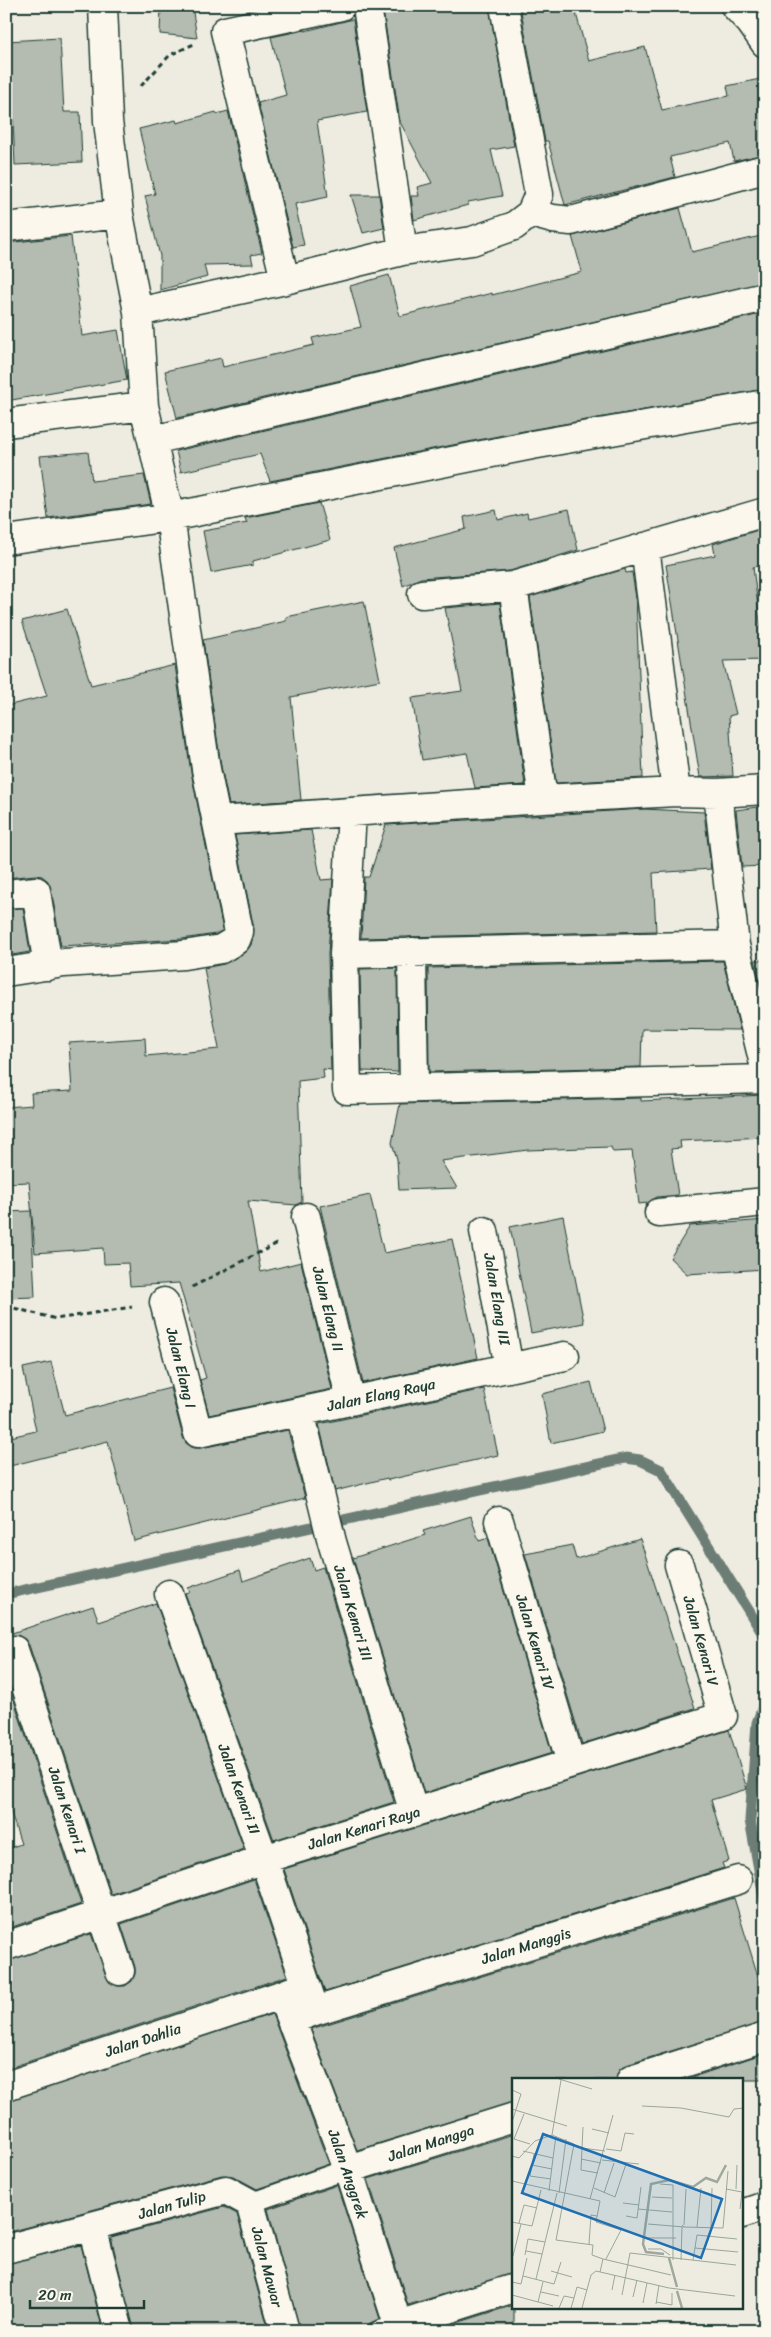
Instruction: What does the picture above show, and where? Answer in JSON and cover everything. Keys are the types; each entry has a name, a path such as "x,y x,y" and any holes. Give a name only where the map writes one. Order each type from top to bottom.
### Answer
{"street":[{"path":"6,972 48,966 184,955 221,950 236,940 239,932 206,769 170,518 154,440 144,406 138,312 119,214 108,121 103,6"},
{"path":"284,280 225,31 341,6"},
{"path":"366,6 403,251"},
{"path":"138,312 284,280 403,251 472,241 514,226 531,213 540,194 504,6"},
{"path":"735,6 765,43"},
{"path":"531,213 553,219 571,221 765,169"},
{"path":"6,227 119,214"},
{"path":"154,440 765,297"},
{"path":"6,540 170,518 532,445 765,404"},
{"path":"6,422 144,406"},
{"path":"422,594 513,586 765,512"},
{"path":"645,547 676,792"},
{"path":"513,586 543,799"},
{"path":"217,821 543,799 676,792 718,793 765,790"},
{"path":"718,793 735,945 765,1068"},
{"path":"352,812 344,954 347,1090 765,1079"},
{"path":"6,894 36,891 48,966"},
{"path":"344,954 735,945"},
{"path":"412,952 414,1088"},
{"path":"659,1213 765,1202"},
{"name":"Jalan Elang II","path":"306,1217 351,1401"},
{"name":"Jalan Elang III","path":"484,1231 509,1368"},
{"name":"Jalan Elang I","path":"164,1302 198,1434"},
{"name":"Jalan Elang Raya","path":"198,1434 564,1356"},
{"name":"Jalan Kenari III","path":"300,1412 332,1542 414,1812"},
{"name":"Jalan Kenari IV","path":"499,1521 571,1763"},
{"name":"Jalan Kenari V","path":"679,1565 723,1716"},
{"name":"Jalan Kenari II","path":"169,1594 264,1858 293,1990"},
{"name":"Jalan Kenari I","path":"14,1650 120,1971"},
{"name":"Jalan Kenari Raya","path":"6,1946 264,1858 723,1716"},
{"name":"Jalan Manggis","path":"303,2016 738,1880"},
{"name":"Jalan Anggrek","path":"293,1990 303,2016 348,2169 392,2329"},
{"name":"Jalan Dahlia","path":"6,2086 293,1990"},
{"path":"637,2078 765,2037"},
{"name":"Jalan Mangga","path":"348,2169 512,2118"},
{"name":"Jalan Tulip","path":"6,2249 226,2190 250,2203"},
{"name":"Jalan Mawar","path":"250,2203 285,2331"},
{"path":"744,2213 765,2206"},
{"path":"92,2227 119,2331"},
{"path":"392,2329 512,2289"}],"lane":[{"path":"250,2203 348,2169"}],"path":[{"path":"108,121 170,54 225,31"}],"building":[{"path":"161,6 192,6 197,38 160,34"},
{"path":"399,6 489,6 514,146 491,150 502,196 468,202 468,205 414,220 411,196 419,196 417,187 432,183 400,122 383,10"},
{"path":"520,6 574,6 589,61 645,47 662,110 729,96 727,86 760,79 765,100 765,154 734,161 730,143 670,157 675,177 565,205 548,141 545,141"},
{"path":"353,19 367,112 317,121 328,197 295,204 304,245 293,247 258,103 286,95 271,37"},
{"path":"60,38 64,112 80,112 82,162 15,165 12,98 6,99 6,41"},
{"path":"228,111 262,253 251,255 253,264 204,265 207,277 160,290 160,256 145,196 155,194 139,129 176,120 177,123 216,112 217,114"},
{"path":"351,195 379,195 384,228 363,233"},
{"path":"680,208 692,252 765,235 765,282 177,418 165,371 221,358 223,367 314,345 312,338 361,327 350,286 389,275 400,316 492,293 492,295 582,272 572,236"},
{"path":"71,236 82,336 118,330 127,380 6,401 6,243"},
{"path":"765,313 765,389 529,430 270,481 260,454 181,472 176,451"},
{"path":"88,452 92,481 144,475 151,504 48,518 40,456"},
{"path":"319,503 330,540 253,561 253,565 211,573 203,531 247,523 245,518"},
{"path":"569,509 578,550 510,571 421,578 403,586 394,548 466,529 464,517 496,510 498,520 527,513 528,518"},
{"path":"758,530 759,566 753,567 761,630 765,629 765,660 723,661 736,714 729,716 733,776 700,777 666,565 715,555 713,544"},
{"path":"625,569 626,573 632,572 636,598 643,778 556,783 530,597"},
{"path":"364,601 380,680 291,697 301,800 229,805 221,766 203,640 286,621 286,617"},
{"path":"500,603 525,785 475,788 467,753 422,760 412,698 462,691 445,608"},
{"path":"67,609 91,685 175,665 191,772 223,930 216,934 182,939 61,946 48,881 42,876 35,875 6,878 6,706 47,696 22,621"},
{"path":"765,806 765,866 742,867 736,810"},
{"path":"644,809 704,812 711,869 653,873 656,931 361,938 364,877 369,877 386,825"},
{"path":"311,830 321,880 333,879 328,954 331,1070 323,1069 324,1078 298,1081 302,1202 296,1205 248,1201 261,1272 301,1262 332,1389 209,1415 200,1380 206,1378 179,1283 130,1286 128,1263 104,1264 103,1248 35,1253 29,1182 6,1183 6,1107 32,1105 31,1093 72,1091 69,1043 145,1038 146,1056 219,1049 204,968 224,964 244,953 251,945 254,929 235,835"},
{"path":"23,908 30,952 6,956 6,909"},
{"path":"755,960 765,960 765,1001"},
{"path":"723,961 740,1030 642,1029 641,1067 429,1072 428,968"},
{"path":"397,968 398,1072 362,1071 360,969"},
{"path":"765,1095 765,1137 680,1141 681,1148 671,1149 678,1195 657,1197 648,1203 639,1204 632,1151 613,1152 611,1147 528,1150 441,1161 457,1188 399,1190 397,1159 392,1143 400,1104 641,1098 641,1101"},
{"path":"370,1195 384,1253 452,1239 478,1358 363,1383 320,1206"},
{"path":"31,1211 35,1297 6,1298 6,1212"},
{"path":"563,1216 584,1323 531,1333 510,1227"},
{"path":"765,1220 765,1269 687,1274 670,1258 690,1226"},
{"path":"51,1362 65,1415 170,1388 183,1437 186,1443 193,1448 288,1430 305,1498 134,1541 108,1441 6,1467 6,1438 36,1431 23,1368"},
{"path":"591,1382 603,1431 551,1443 542,1394"},
{"path":"484,1389 498,1455 335,1491 319,1424"},
{"path":"471,1516 479,1541 488,1538 552,1753 424,1793 353,1558 425,1535 423,1531"},
{"path":"640,1539 695,1708 582,1744 525,1554 572,1545 576,1559"},
{"path":"310,1558 314,1570 323,1567 394,1802 274,1840 185,1593 190,1592 188,1588 240,1570 243,1581"},
{"path":"156,1603 244,1849 111,1894 29,1645 25,1639 18,1635 6,1637 6,1635 93,1606 99,1622"},
{"path":"6,1676 81,1904 6,1929 6,1849 21,1844 6,1798"},
{"path":"729,1730 747,1789 711,1800 729,1861 722,1863 724,1868 325,1992 284,1869"},
{"path":"254,1879 287,1976 6,2069 6,1961 91,1934 109,1982 117,1986 125,1986 132,1981 135,1967 121,1924"},
{"path":"734,1898 765,1999 765,2022 626,2065 619,2070 617,2078 512,2078 512,2103 357,2150 311,2029"},
{"path":"272,2014 329,2164 257,2189 233,2176 222,2175 6,2233 6,2101"},
{"path":"765,2053 765,2080 690,2078"},
{"path":"512,2135 512,2274 408,2305 368,2179"},
{"path":"337,2185 380,2319 370,2323 367,2331 300,2331 268,2209"},
{"path":"224,2207 237,2214 269,2331 134,2331 111,2237"},
{"path":"81,2245 103,2331 6,2331 6,2264"},
{"path":"512,2306 512,2310 514,2310 514,2331 431,2331"}],"waterway":[{"path":"6,1594 626,1458 640,1460 661,1470 765,1637"},
{"path":"765,1701 757,1723 750,1820 765,1902"}]}
